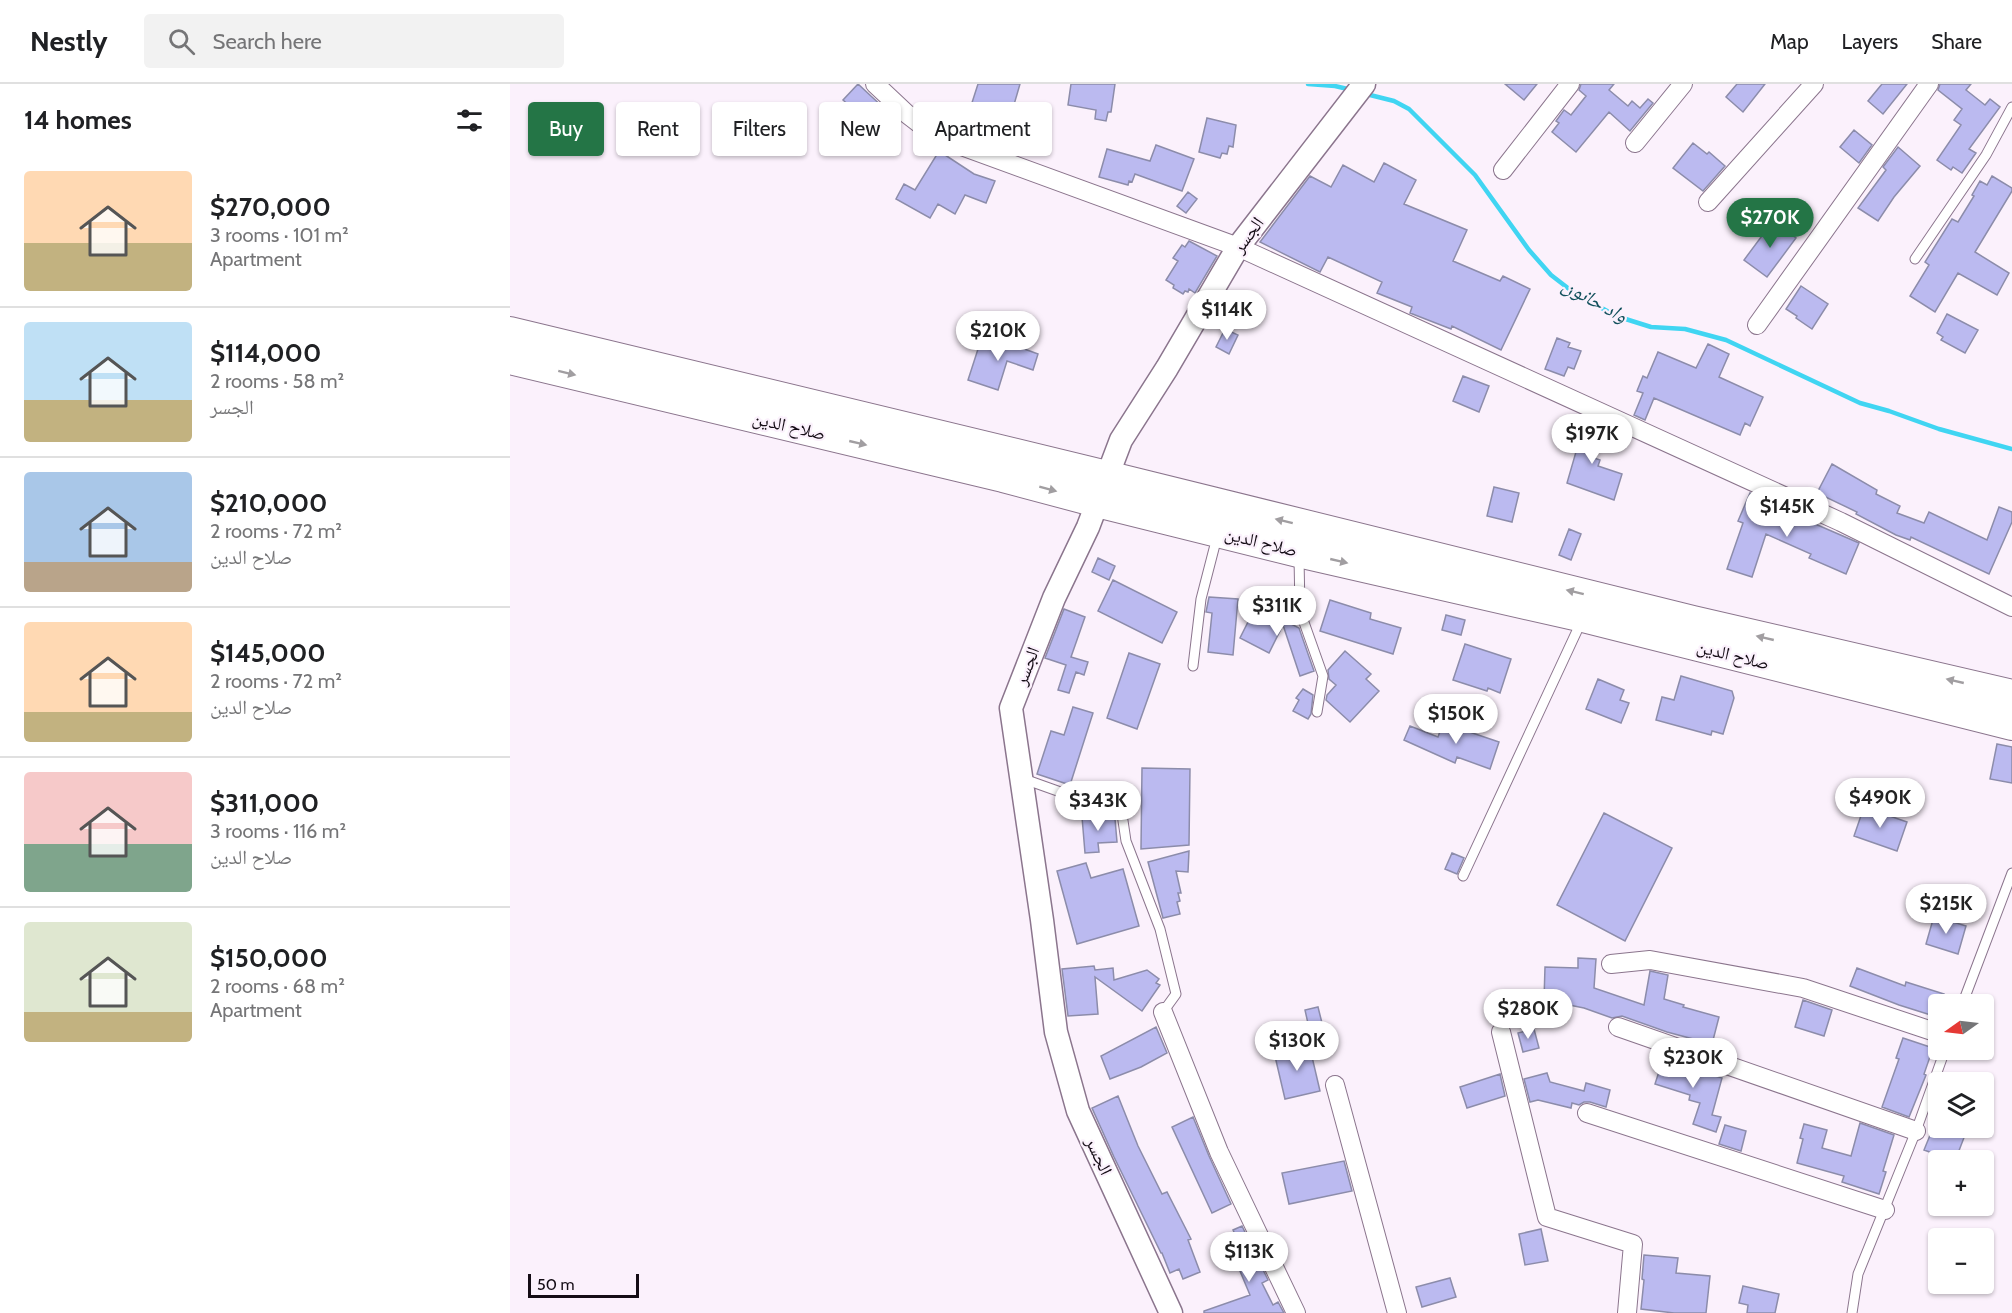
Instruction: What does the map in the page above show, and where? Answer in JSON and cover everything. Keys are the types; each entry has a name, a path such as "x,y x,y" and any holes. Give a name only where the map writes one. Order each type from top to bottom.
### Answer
{"highway":[{"name":"صلاح الدين","path":"510,332 1102,489 2012,695"},
{"name":"صلاح الدين","path":"510,358 1003,477 1102,489 1218,532 1583,617 2012,724"}],"street":[{"path":"875,84 907,114 937,137 1238,247 1831,518 2012,608"},
{"name":"الجسر","path":"1171,1313 1078,1111 1056,1032 1011,708 1054,598 1088,527 1121,440 1167,368 1238,247 1364,84"},
{"path":"1503,170 1570,84"},
{"path":"1635,143 1683,84"},
{"path":"1708,202 1814,84"},
{"path":"1757,325 1929,84"},
{"path":"1611,964 1650,960 1803,988 1928,1030"},
{"path":"1163,1012 1219,1152 1296,1313"},
{"path":"1618,1027 1916,1131"},
{"path":"1501,1032 1547,1217 1632,1244 1626,1313"},
{"path":"1335,1085 1397,1313"},
{"path":"1587,1113 1885,1210"}],"lane":[{"path":"1915,259 1986,155 2012,107"},
{"path":"1193,666 1201,599 1218,532"},
{"path":"1299,552 1300,611 1323,676 1317,712"},
{"path":"1463,876 1583,617"},
{"path":"1021,779 1122,814 1126,841 1160,929 1176,994 1163,1012"},
{"path":"1966,994 2012,873"},
{"path":"1852,1313 1858,1274 1916,1131 1941,1060"}],"building":[{"path":"858,84 877,102 845,102 843,100"},
{"path":"978,84 1020,84 1015,102 972,102"},
{"path":"1071,84 1115,84 1111,112 1108,112 1106,121 1095,119 1096,110 1068,105"},
{"path":"1505,84 1537,84 1524,100"},
{"path":"1581,84 1614,84 1609,90 1628,106 1632,101 1640,108 1648,99 1653,103 1630,131 1609,112 1576,152 1552,132 1559,123 1556,121 1564,110 1571,115 1586,96 1579,90"},
{"path":"1737,84 1765,84 1743,112 1726,97"},
{"path":"1882,84 1907,84 1883,114 1868,101"},
{"path":"1940,84 1971,84 1966,90 1985,105 1990,99 2000,107 1969,149 1976,153 1962,173 1953,167 1951,170 1937,160 1961,125 1954,120 1962,109 1938,90"},
{"path":"1207,118 1236,125 1233,147 1229,146 1227,154 1222,153 1220,158 1199,152"},
{"path":"1854,130 1872,145 1859,163 1840,147"},
{"path":"1693,143 1707,154 1709,152 1725,166 1703,191 1673,168"},
{"path":"1156,145 1194,159 1182,191 1135,174 1128,185 1099,177 1107,149 1150,161"},
{"path":"1898,147 1920,166 1894,197 1878,221 1858,208 1886,170 1883,167"},
{"path":"936,156 947,156 974,174 995,181 986,203 965,195 955,214 938,204 930,218 896,199 904,184 915,190"},
{"path":"1384,163 1416,180 1404,204 1467,230 1453,261 1500,281 1503,276 1530,289 1501,350 1452,326 1451,329 1410,313 1412,307 1377,293 1382,282 1328,257 1320,272 1260,242 1310,176 1331,187 1343,165 1374,182"},
{"path":"1992,176 2012,188 2012,191 1975,252 2009,273 1997,295 1958,273 1935,312 1910,296 1929,265 1925,262 1952,219 1958,222 1974,196 1972,195 1980,181 1987,185"},
{"path":"1188,192 1197,199 1186,213 1177,206"},
{"path":"1773,221 1796,238 1767,277 1744,260"},
{"path":"1189,241 1217,256 1195,293 1189,289 1183,294 1166,280 1178,261 1173,258 1182,245 1185,247"},
{"path":"1801,286 1828,304 1812,329 1786,309"},
{"path":"1947,314 1978,330 1965,353 1941,340 1943,337 1937,333"},
{"path":"1225,329 1238,335 1229,354 1216,347"},
{"path":"989,336 1038,354 1033,370 1007,361 998,390 968,380 979,346 985,348"},
{"path":"1557,338 1570,343 1568,347 1581,351 1574,369 1568,367 1564,376 1545,369"},
{"path":"1708,344 1729,354 1719,377 1763,397 1750,426 1745,423 1740,435 1654,398 1645,420 1634,415 1643,393 1637,391 1643,376 1647,378 1658,352 1696,368"},
{"path":"1463,376 1489,386 1479,412 1453,401"},
{"path":"1580,422 1602,429 1594,458 1600,460 1598,466 1622,474 1614,500 1567,483 1578,445 1574,443"},
{"path":"1832,464 1877,490 1876,494 1900,506 1897,513 1924,523 1929,512 1987,540 1999,507 2012,512 2012,522 1989,574 1911,537 1910,540 1896,535 1856,514 1857,512 1817,493"},
{"path":"1494,487 1519,493 1512,522 1487,516"},
{"path":"1750,493 1777,505 1776,507 1859,543 1846,574 1809,558 1811,554 1766,534 1752,577 1727,569 1743,523 1738,521"},
{"path":"1569,529 1581,534 1571,560 1559,555"},
{"path":"1098,558 1115,566 1109,580 1092,572"},
{"path":"1113,580 1177,612 1162,643 1098,611"},
{"path":"1209,597 1238,599 1233,655 1208,652 1212,613 1206,612"},
{"path":"1330,600 1371,613 1370,619 1401,628 1393,654 1320,631"},
{"path":"1256,606 1299,628 1314,671 1300,676 1283,625 1269,653 1240,638"},
{"path":"1064,609 1085,617 1071,657 1088,662 1084,675 1076,672 1069,693 1058,690 1066,665 1045,658"},
{"path":"1446,615 1465,620 1461,635 1442,630"},
{"path":"1465,644 1511,659 1500,693 1453,680"},
{"path":"1345,651 1371,674 1366,679 1379,691 1350,722 1326,700 1327,695 1336,685 1329,679 1328,670"},
{"path":"1129,653 1160,664 1137,729 1107,718"},
{"path":"1681,676 1732,691 1734,698 1723,734 1712,731 1711,735 1656,720 1662,697 1674,700"},
{"path":"1598,679 1624,690 1620,700 1629,703 1621,723 1586,709"},
{"path":"1303,689 1313,695 1311,714 1308,719 1293,711 1299,700 1296,698"},
{"path":"1073,707 1093,713 1070,785 1037,774 1051,731 1064,735"},
{"path":"1443,723 1499,742 1490,769 1457,757 1455,763 1404,740 1410,726 1438,737"},
{"path":"1997,744 2012,747 2012,783 1990,779"},
{"path":"1142,768 1190,769 1189,845 1141,849"},
{"path":"1864,807 1907,822 1897,851 1854,836"},
{"path":"1604,813 1672,848 1625,941 1557,905"},
{"path":"1107,816 1115,819 1117,842 1098,843 1099,852 1085,853 1082,817"},
{"path":"1189,851 1188,872 1176,871 1181,893 1178,893 1180,901 1177,902 1180,914 1163,918 1148,862"},
{"path":"1452,853 1464,858 1457,874 1445,869"},
{"path":"1086,863 1091,878 1123,869 1139,926 1077,944 1057,871"},
{"path":"1934,916 1966,926 1958,954 1926,944"},
{"path":"1578,958 1596,959 1594,988 1644,1005 1650,971 1668,975 1664,999 1719,1017 1712,1044 1667,1032 1622,1016 1612,1018 1584,1008 1544,1000 1545,967 1578,968"},
{"path":"1094,966 1095,970 1113,968 1114,980 1147,970 1159,979 1156,983 1160,985 1142,1011 1095,977 1098,1014 1068,1016 1062,969"},
{"path":"1857,968 1905,986 1906,982 1944,994 1928,994 1928,1014 1850,986"},
{"path":"1803,1000 1832,1010 1824,1036 1795,1027"},
{"path":"1318,1007 1327,1043 1313,1046 1305,1010"},
{"path":"1156,1027 1167,1053 1141,1067 1110,1079 1101,1056"},
{"path":"1534,1029 1539,1048 1523,1052 1518,1033"},
{"path":"1903,1038 1928,1046 1929,1060 1924,1074 1926,1075 1909,1117 1882,1107 1899,1059 1896,1058"},
{"path":"1309,1044 1320,1091 1285,1099 1274,1052"},
{"path":"1664,1056 1689,1064 1688,1068 1722,1078 1712,1115 1721,1117 1716,1132 1693,1124 1700,1103 1689,1100 1690,1095 1655,1084"},
{"path":"1547,1073 1550,1082 1584,1091 1586,1083 1610,1090 1606,1107 1590,1102 1579,1105 1572,1103 1571,1108 1538,1100 1530,1102 1524,1079"},
{"path":"1500,1074 1505,1096 1467,1108 1460,1087"},
{"path":"1118,1096 1138,1146 1162,1194 1167,1192 1191,1239 1188,1240 1200,1272 1183,1279 1179,1269 1170,1273 1092,1108"},
{"path":"1193,1117 1231,1204 1212,1213 1172,1127"},
{"path":"1860,1123 1894,1135 1879,1194 1842,1182 1844,1176 1797,1163 1804,1124 1827,1130 1822,1148 1851,1156"},
{"path":"1725,1125 1746,1131 1741,1151 1719,1144"},
{"path":"1929,1138 1964,1138 1959,1150 1924,1150"},
{"path":"1344,1161 1352,1191 1289,1204 1282,1173"},
{"path":"1242,1226 1268,1280 1262,1283 1273,1305 1278,1302 1284,1313 1204,1313 1204,1311 1250,1295 1232,1252 1241,1248 1233,1230"},
{"path":"1541,1229 1548,1261 1525,1265 1519,1234"},
{"path":"1644,1255 1678,1258 1676,1273 1710,1276 1706,1313 1674,1313 1641,1309"},
{"path":"1450,1278 1456,1297 1422,1307 1416,1287"},
{"path":"1743,1286 1779,1294 1775,1313 1747,1313 1748,1305 1739,1303"}],"waterway":[{"name":"واد حانون","path":"1308,84 1352,90"},
{"name":"واد حانون","path":"1366,94 1394,101 1409,109 1475,175 1529,250 1551,275 1573,292 1616,316 1651,327 1685,329 1726,340 1860,403 1939,429 2012,449"}]}
